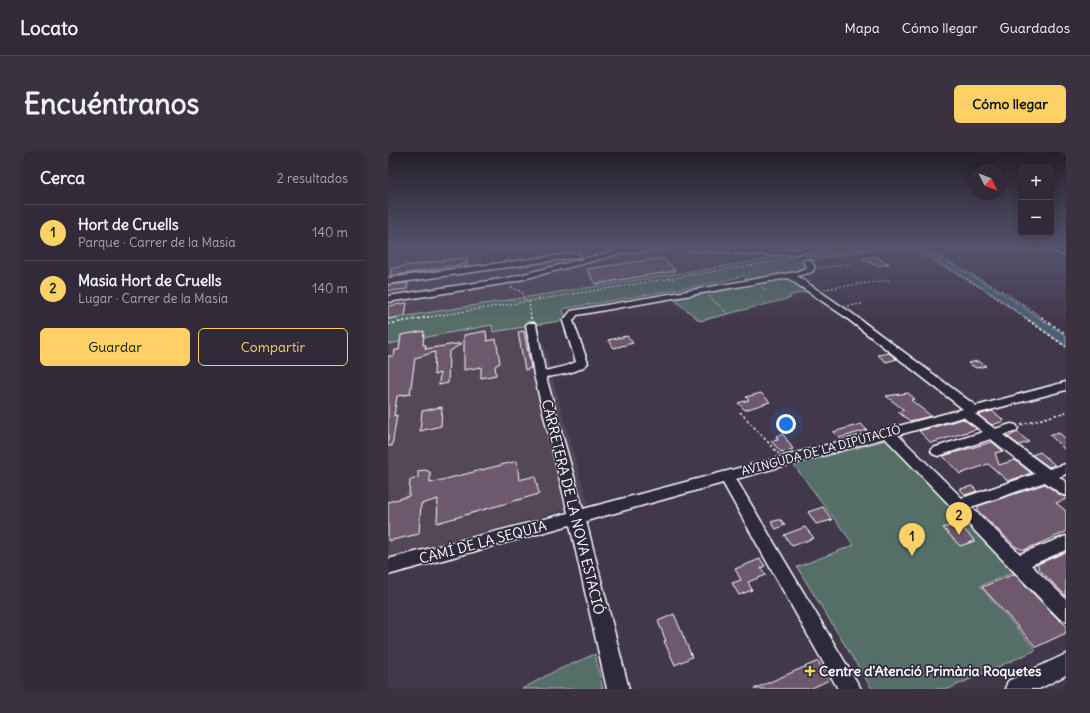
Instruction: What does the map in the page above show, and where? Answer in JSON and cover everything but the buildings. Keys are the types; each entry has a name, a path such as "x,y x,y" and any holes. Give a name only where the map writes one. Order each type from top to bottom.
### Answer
{"street":[{"path":"388,281 445,273"},
{"path":"388,299 508,280 535,273"},
{"path":"540,375 569,370 582,363 568,321 574,313 791,276 796,273"},
{"path":"791,276 888,344 969,411 994,434 1066,490"},
{"name":"CARRETERA DE LA NOVA ESTACIÓ","path":"531,325 540,375 577,518 618,689"},
{"name":"AVINGUDA DE LA DIPUTACIÓ","path":"577,518 887,432 1063,389"},
{"path":"938,451 1011,428"},
{"path":"887,432 1066,612"},
{"path":"959,505 1066,469"},
{"path":"726,476 850,689"},
{"name":"CAMÍ DE LA SEQUIA","path":"388,567 577,518"},
{"path":"1017,563 1066,543"},
{"path":"1016,689 1066,664"}],"path":[{"path":"388,324 706,273"},
{"path":"955,273 986,290 1066,347"},
{"path":"970,273 1004,292 1066,334"},
{"path":"813,291 891,280"},
{"path":"507,286 522,292 525,301"},
{"path":"704,291 727,313"},
{"path":"529,301 531,325"},
{"path":"740,412 784,460"},
{"path":"1011,428 1066,412"}],"shaded area":[{"path":"388,273 680,273 388,319"},
{"path":"493,325 494,332 538,325 588,504 388,558 388,344"}],"green space":[{"path":"680,273 804,273 798,276 816,289 789,296 791,298 700,321 672,298 753,284 743,276 720,282 563,309 566,320 493,332 492,325 388,344 388,319"},
{"path":"886,440 1014,572 980,586 1036,650 948,689 872,689 797,567 854,545 794,465"},
{"path":"595,654 603,689 522,689 553,672"}],"water":[{"path":"957,273 967,273 1004,294 1066,336 1066,346 985,289"}],"place":[{"name":"Masia Hort de Cruells","path":"959,535"},
{"name":"Hort de Cruells","path":"912,556"},
{"name":"Centre d'Atenció Primària Roquetes","path":"810,671"}]}
